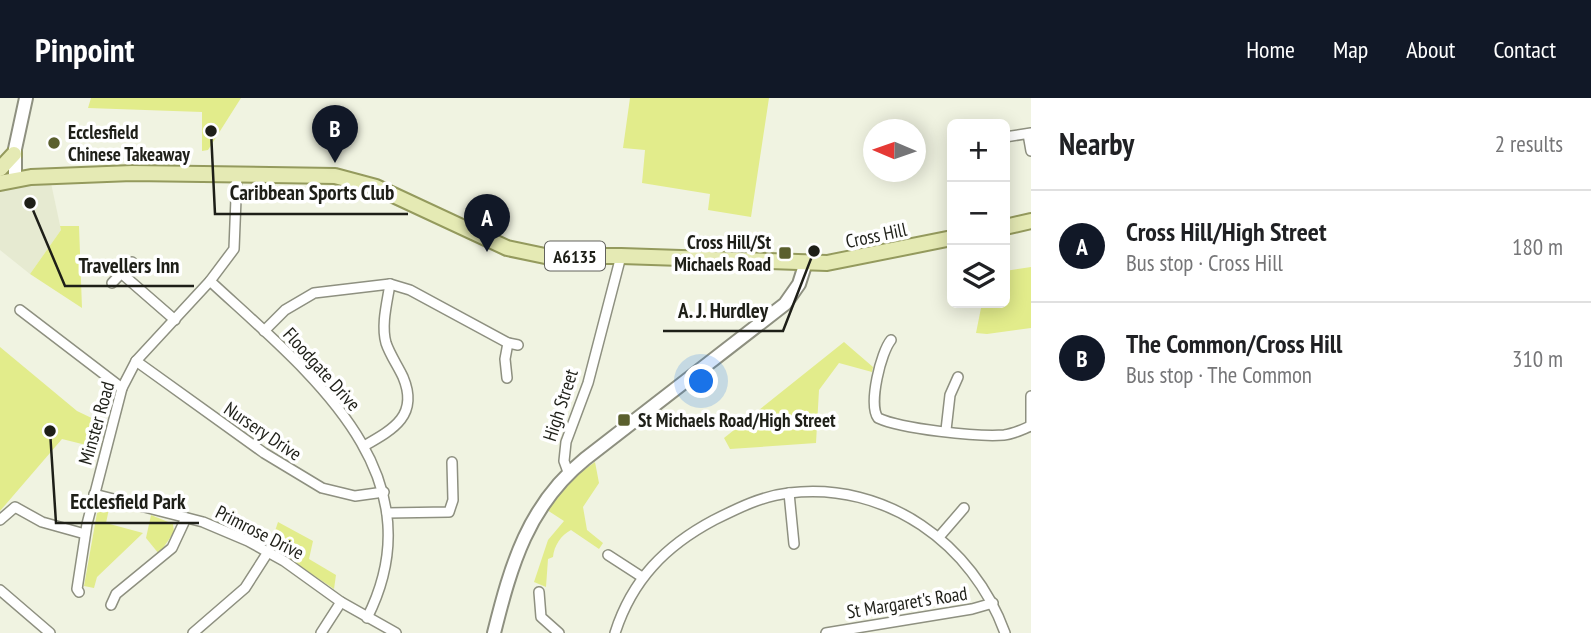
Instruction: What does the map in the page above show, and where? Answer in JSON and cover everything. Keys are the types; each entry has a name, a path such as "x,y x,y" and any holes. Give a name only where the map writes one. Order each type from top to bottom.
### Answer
{"main road":[{"path":"0,169 14,154"},
{"name":"A6135","path":"0,183 15,178 237,173"},
{"name":"Cross Hill","path":"237,173 329,175 360,181 507,248 545,256 843,261 947,240"},
{"path":"1010,226 1031,221"}],"street":[{"path":"15,178 14,154 26,98"},
{"path":"1010,136 1030,134 1031,151"},
{"name":"Minster Road","path":"79,592 77,589 85,534 122,388 136,361 210,281 234,249 237,173"},
{"name":"High Street","path":"568,472 564,461 566,442 588,383 621,256"},
{"path":"112,283 132,262"},
{"path":"494,633 505,584 523,535 545,500 568,472 785,304 799,284 806,262"},
{"path":"121,273 175,320"},
{"name":"Floodgate Drive","path":"210,281 324,391 375,464 387,513 387,563 368,618"},
{"path":"264,331 304,297 337,289 390,284 410,290 513,344 505,359 507,378"},
{"path":"364,446 403,421 409,407 407,388 386,342 385,324 390,284"},
{"path":"20,310 122,388"},
{"path":"891,340 886,348 874,396 874,412 886,422 1004,435 1031,425 1031,396"},
{"name":"Nursery Drive","path":"136,361 264,453 322,488 355,496 384,492"},
{"path":"946,430 950,395 958,377"},
{"path":"387,513 449,512 453,500 452,462"},
{"path":"789,493 794,544"},
{"path":"615,633 623,609 642,577 665,552 698,529 744,505 789,493 843,494 868,500 894,509 939,537 961,558 993,603 1005,633"},
{"name":"Primrose Drive","path":"94,494 223,530 268,552 341,603 396,633"},
{"path":"0,520 15,508 42,523 85,534"},
{"path":"939,537 964,508"},
{"path":"111,605 116,594 172,548 186,518"},
{"path":"193,633 245,588 268,552"},
{"path":"608,555 642,577"},
{"path":"0,590 50,633"},
{"path":"539,592 541,617 559,633"},
{"path":"321,633 341,603"},
{"name":"St Margaret's Road","path":"825,633 972,609 993,603"}],"shaded area":[{"path":"21,183 51,183 61,230 30,274 0,250 0,190"}],"green space":[{"path":"91,98 241,98 208,150 202,151 202,112 88,108"},
{"path":"630,98 769,98 751,217 708,210 710,194 642,183 645,150 623,148"},
{"path":"60,226 79,226 82,308 30,274 61,230"},
{"path":"1031,267 1031,328 976,333 981,308 1010,308 1010,270"},
{"path":"844,342 873,367 872,372 839,363 819,390 816,443 730,449 724,438"},
{"path":"0,347 77,411 102,423 94,447 62,439 0,511"},
{"path":"595,462 599,483 583,507 587,530 603,543 599,549 571,530 567,532 561,538 553,557 548,559 546,587 534,582 548,540 564,521 547,510 569,481"},
{"path":"105,504 110,504 106,523 143,533 97,577 94,588 84,586 97,513"},
{"path":"151,515 173,524 174,532 159,554 146,538"},
{"path":"278,522 313,541 309,559 336,575 334,589 270,546"}],"place":[{"name":"Caribbean Sports Club","path":"211,131"},
{"name":"Ecclesfield Chinese Takeaway","path":"54,143"},
{"name":"The Common/Cross Hill","path":"335,163"},
{"name":"Travellers Inn","path":"30,203"},
{"name":"A. J. Hurdley","path":"814,251"},
{"name":"Cross Hill/High Street","path":"487,252"},
{"name":"Cross Hill/St Michaels Road","path":"785,253"},
{"name":"St Michaels Road/High Street","path":"624,420"},
{"name":"Ecclesfield Park","path":"50,431"}]}
